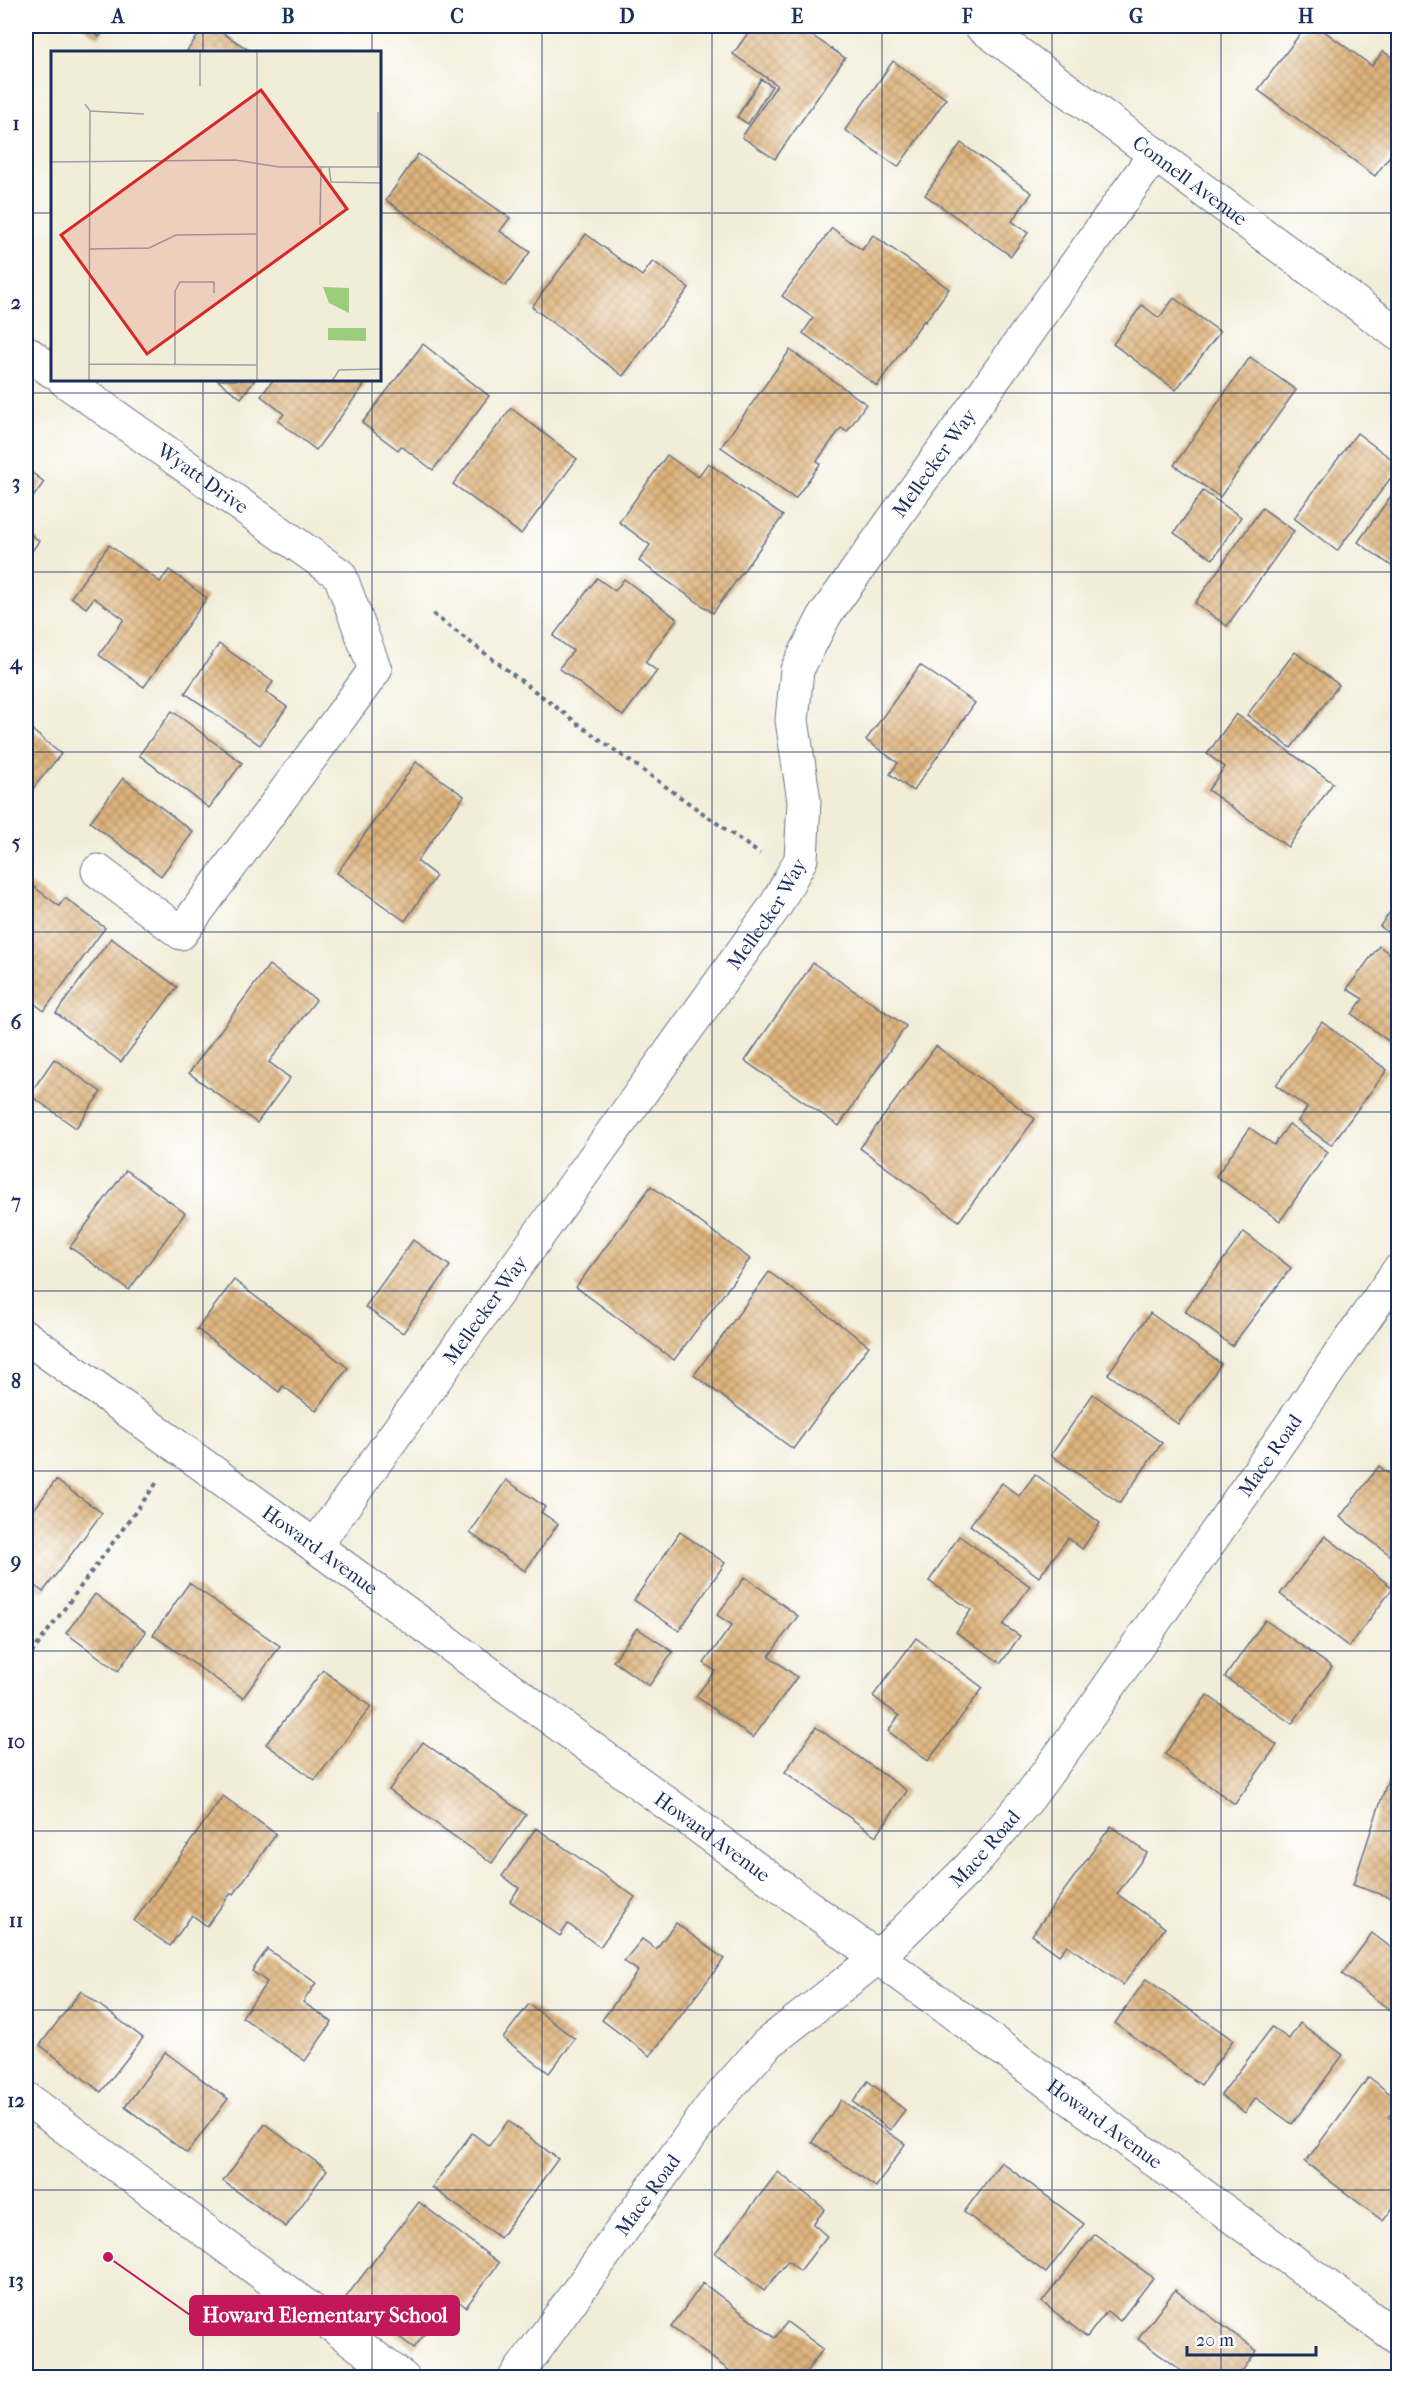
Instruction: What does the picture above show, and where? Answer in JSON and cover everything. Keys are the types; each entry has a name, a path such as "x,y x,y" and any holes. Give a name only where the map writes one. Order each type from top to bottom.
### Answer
{"street":[{"name":"Connell Avenue","path":"981,26 1398,334"},
{"name":"Mellecker Way","path":"315,1546 776,904 801,859 804,801 792,720 797,670 825,615 1155,154"},
{"path":"26,352 51,370"},
{"name":"Wyatt Drive","path":"65,381 340,575 375,670 181,933 98,871"},
{"name":"Mace Road","path":"516,2378 712,2106 767,2044 878,1958 970,1867 1030,1796 1090,1714 1398,1271"},
{"name":"Howard Avenue","path":"26,1337 1398,2338"},
{"path":"26,2098 403,2378"}],"path":[{"path":"433,614 581,726 765,858"},
{"path":"26,1661 182,1449"}],"building":[{"path":"82,26 107,26 99,37"},
{"path":"205,26 212,26 250,51 187,51"},
{"path":"753,26 798,26 845,58 775,159 742,137 777,85 733,54"},
{"path":"1306,26 1317,26 1372,66 1383,51 1398,62 1398,145 1375,176 1258,90"},
{"path":"893,61 946,99 898,167 845,130"},
{"path":"761,79 772,86 748,124 737,117"},
{"path":"961,143 1032,193 1012,221 1028,233 1011,256 925,195"},
{"path":"418,154 510,218 500,231 530,252 506,286 386,200"},
{"path":"832,228 862,250 873,235 949,289 877,386 803,333 813,318 782,296"},
{"path":"586,234 642,276 653,261 689,288 623,376 532,307"},
{"path":"1174,298 1220,332 1176,390 1113,344 1142,305 1159,318"},
{"path":"423,344 489,396 433,470 401,446 398,450 362,423"},
{"path":"790,350 866,404 847,432 841,428 817,461 820,464 795,499 721,447"},
{"path":"1250,357 1296,390 1220,497 1174,465"},
{"path":"218,381 254,381 241,398"},
{"path":"272,381 367,381 316,450 278,421 284,414 261,396"},
{"path":"511,408 577,459 521,534 453,484"},
{"path":"1357,433 1398,464 1398,468 1337,551 1294,518"},
{"path":"667,455 698,477 708,463 783,516 713,613 639,561 650,545 619,522"},
{"path":"26,468 44,482 26,507"},
{"path":"1398,486 1398,568 1397,570 1358,542"},
{"path":"1203,491 1241,517 1213,559 1174,533"},
{"path":"1262,508 1294,531 1227,626 1195,603"},
{"path":"26,531 39,541 26,560"},
{"path":"109,545 160,582 169,570 207,598 144,687 99,655 124,619 94,598 86,608 71,597"},
{"path":"597,578 615,591 624,579 677,619 645,662 657,671 623,716 559,668 573,651 553,636"},
{"path":"219,644 273,682 266,692 287,707 260,745 185,693"},
{"path":"1295,652 1339,685 1291,748 1247,715"},
{"path":"920,665 975,703 913,791 890,774 898,763 866,740"},
{"path":"172,711 242,763 209,808 139,755"},
{"path":"1236,714 1333,783 1288,847 1208,790 1225,767 1207,754"},
{"path":"26,725 61,754 26,797"},
{"path":"416,762 464,796 417,861 436,876 405,921 337,873"},
{"path":"123,778 193,832 161,876 90,822"},
{"path":"29,883 59,906 65,898 105,928 44,1011 26,997 26,888"},
{"path":"1398,901 1398,940 1380,926"},
{"path":"111,938 177,987 121,1062 56,1013"},
{"path":"1379,946 1398,960 1398,1048 1352,1014 1363,999 1347,989"},
{"path":"813,963 906,1026 839,1126 745,1061"},
{"path":"269,965 316,1000 269,1062 290,1078 257,1123 189,1073"},
{"path":"1322,1022 1387,1070 1331,1145 1298,1121 1307,1108 1276,1085"},
{"path":"936,1046 1035,1119 959,1221 860,1148"},
{"path":"54,1059 101,1092 76,1128 30,1095 26,1102 26,1086 32,1091"},
{"path":"1289,1124 1328,1152 1280,1221 1216,1176 1250,1128 1274,1145"},
{"path":"126,1170 185,1213 129,1290 70,1247"},
{"path":"651,1186 750,1259 674,1360 576,1287"},
{"path":"1244,1232 1291,1268 1232,1346 1185,1311"},
{"path":"413,1240 450,1266 403,1333 365,1307"},
{"path":"769,1272 869,1346 793,1449 694,1375"},
{"path":"234,1280 348,1368 316,1411 283,1386 279,1392 197,1329"},
{"path":"1150,1313 1221,1364 1178,1424 1108,1374"},
{"path":"1093,1394 1162,1443 1120,1503 1051,1455"},
{"path":"1379,1466 1398,1481 1398,1561 1340,1517"},
{"path":"1035,1474 1100,1523 1082,1549 1068,1538 1039,1577 970,1525 1002,1483 1019,1496"},
{"path":"56,1480 102,1513 43,1592 26,1579 26,1520"},
{"path":"506,1480 545,1507 541,1512 558,1524 525,1571 470,1533"},
{"path":"680,1532 725,1563 679,1631 634,1600"},
{"path":"959,1536 1030,1586 1003,1625 1020,1636 1001,1663 956,1632 971,1610 929,1581"},
{"path":"1325,1536 1393,1588 1349,1647 1280,1594"},
{"path":"745,1577 798,1616 769,1656 797,1677 753,1738 696,1696 715,1671 704,1663 732,1625 717,1615"},
{"path":"189,1583 280,1646 243,1698 153,1635"},
{"path":"95,1594 146,1632 118,1671 66,1633"},
{"path":"1265,1620 1332,1667 1292,1724 1225,1677"},
{"path":"637,1628 673,1652 649,1686 613,1661"},
{"path":"916,1638 983,1688 928,1761 888,1731 899,1716 873,1696"},
{"path":"323,1670 371,1707 315,1780 266,1744"},
{"path":"1207,1695 1277,1745 1235,1804 1165,1754"},
{"path":"816,1727 907,1791 876,1836 785,1772"},
{"path":"423,1742 526,1815 492,1863 389,1790"},
{"path":"1391,1770 1398,1772 1398,1900 1353,1885"},
{"path":"223,1796 276,1834 234,1894 231,1893 207,1926 192,1915 170,1946 134,1921"},
{"path":"1111,1826 1147,1853 1117,1894 1165,1928 1123,1985 1067,1945 1059,1955 1032,1935"},
{"path":"536,1828 635,1897 600,1947 568,1924 560,1936 510,1901 519,1888 502,1876"},
{"path":"676,1923 724,1959 650,2056 602,2020 638,1971 624,1961 642,1939 656,1949"},
{"path":"1372,1933 1398,1953 1398,2006 1394,2013 1342,1974"},
{"path":"267,1949 316,1983 303,2002 332,2022 305,2061 242,2017 267,1982 252,1971"},
{"path":"1146,1979 1233,2040 1201,2085 1115,2023"},
{"path":"81,1991 143,2038 101,2092 40,2045"},
{"path":"529,2004 575,2039 549,2073 503,2038"},
{"path":"1300,2023 1343,2055 1292,2124 1256,2098 1245,2113 1221,2095 1272,2027 1289,2039"},
{"path":"165,2052 228,2099 187,2153 125,2107"},
{"path":"1369,2077 1398,2100 1398,2104 1388,2117 1398,2125 1398,2201 1383,2221 1305,2162"},
{"path":"868,2081 905,2110 890,2130 853,2102"},
{"path":"841,2100 905,2144 876,2187 812,2142"},
{"path":"508,2121 558,2159 500,2238 432,2187 472,2133 489,2146"},
{"path":"265,2124 327,2170 286,2227 223,2181"},
{"path":"1001,2162 1084,2224 1046,2273 964,2212"},
{"path":"778,2172 825,2209 813,2224 827,2236 800,2271 788,2261 764,2291 715,2253"},
{"path":"419,2202 499,2263 466,2307 453,2297 414,2348 346,2297"},
{"path":"1095,2234 1153,2278 1120,2321 1107,2311 1087,2337 1042,2302"},
{"path":"703,2283 775,2338 787,2322 823,2349 802,2378 739,2378 671,2327"},
{"path":"1175,2290 1257,2351 1237,2378 1181,2378 1184,2373 1138,2339"}],"place":[{"name":"Howard Elementary School","path":"108,2257"}]}
